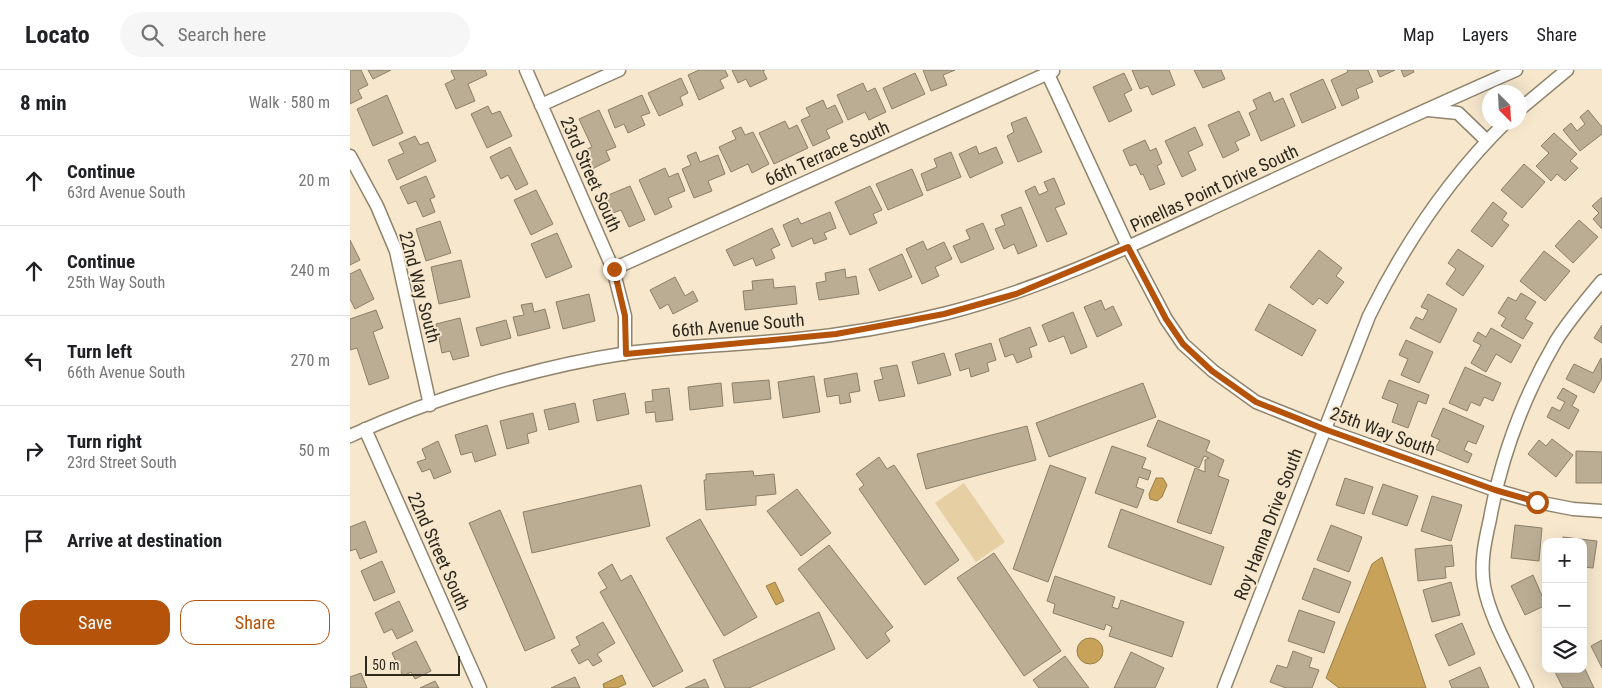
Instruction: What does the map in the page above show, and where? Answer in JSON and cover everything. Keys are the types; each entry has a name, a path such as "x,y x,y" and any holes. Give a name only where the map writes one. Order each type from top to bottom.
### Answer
{"street":[{"name":"23rd Street South","path":"526,70 614,269 625,316 626,354"},
{"path":"542,105 619,70"},
{"path":"1425,110 1516,70"},
{"path":"1527,103 1567,70"},
{"name":"Pinellas Point Drive South","path":"1049,71 1128,247 1425,110 1458,113 1487,141"},
{"name":"66th Terrace South","path":"614,269 1049,71"},
{"name":"Roy Hanna Drive South","path":"1224,688 1369,316 1394,266 1427,216 1498,130"},
{"name":"22nd Way South","path":"350,156 377,206 396,251 430,405"},
{"name":"66th Avenue South","path":"350,436 430,405 502,381 565,364 626,354 836,334 944,314 1016,294 1128,247"},
{"name":"25th Way South","path":"1128,247 1166,319 1183,344 1212,371 1256,402 1324,429 1495,490 1537,502 1574,509 1602,511"},
{"path":"1527,688 1493,614 1484,587 1482,562 1495,490 1513,432 1541,370 1556,341 1602,281"},
{"name":"22nd Street South","path":"365,429 480,688"}],"shaded area":[{"path":"1156,478 1163,478 1167,485 1162,497 1157,501 1150,499 1149,494"},
{"path":"964,483 1005,542 976,562 935,503"},
{"path":"1382,557 1426,688 1339,688 1326,678 1372,564"},
{"path":"775,582 784,601 776,605 766,586"},
{"path":"1090,638 1099,642 1103,651 1099,660 1090,664 1081,660 1077,651 1081,642"},
{"path":"622,675 626,684 617,688 604,688 603,684"}],"building":[{"path":"350,70 361,70 368,85 358,90 362,98 350,104"},
{"path":"368,70 391,70 373,79"},
{"path":"485,70 487,75 468,84 475,101 456,109 445,84 455,79 451,71"},
{"path":"699,70 725,70 728,76 720,80 724,88 699,100 688,75"},
{"path":"732,70 765,70 763,71 767,79 750,87 746,79 738,83"},
{"path":"923,70 955,70 943,75 947,85 931,91"},
{"path":"1132,70 1169,70 1175,85 1152,95 1148,86 1140,89"},
{"path":"1194,70 1221,70 1225,79 1203,88"},
{"path":"1347,70 1368,70 1373,82 1356,89 1359,98 1342,106 1331,80 1348,72"},
{"path":"1377,70 1395,70 1380,77"},
{"path":"1401,70 1413,70 1414,72 1404,77"},
{"path":"915,73 925,94 892,109 883,88"},
{"path":"1124,73 1132,90 1124,94 1132,111 1109,122 1093,87"},
{"path":"681,78 688,93 680,97 683,105 659,116 648,93"},
{"path":"1323,79 1336,108 1302,123 1290,94"},
{"path":"863,83 867,92 875,88 886,112 869,120 865,112 848,120 837,95"},
{"path":"1270,92 1274,102 1283,98 1295,126 1261,141 1249,113 1257,109 1253,100"},
{"path":"387,95 403,133 373,146 357,109"},
{"path":"642,95 650,113 641,116 645,125 628,133 624,124 615,128 608,110"},
{"path":"823,100 827,109 835,105 843,122 826,130 830,138 813,146 801,120 810,116 806,108"},
{"path":"488,106 492,114 500,111 512,136 487,148 471,114"},
{"path":"599,110 616,147 606,151 610,160 590,170 582,151 592,147 579,119"},
{"path":"1588,110 1602,127 1602,134 1580,151 1563,130 1571,123 1577,131 1585,124 1580,117"},
{"path":"1239,111 1250,135 1235,142 1239,150 1223,158 1208,125"},
{"path":"1026,117 1042,152 1018,162 1007,136 1014,132 1011,123"},
{"path":"785,121 789,129 797,125 808,148 774,164 759,133"},
{"path":"741,127 745,135 753,132 769,164 752,173 748,164 731,172 719,147 736,139 732,131"},
{"path":"1195,127 1203,145 1188,152 1196,170 1182,177 1165,141"},
{"path":"1554,133 1577,154 1570,161 1578,168 1565,181 1557,174 1551,181 1536,166 1549,153 1541,146"},
{"path":"415,136 420,145 428,142 436,161 397,180 388,160 404,153 399,143"},
{"path":"1145,140 1150,151 1156,148 1162,163 1157,166 1165,184 1150,190 1136,164 1130,166 1123,150"},
{"path":"976,146 979,154 996,147 1003,163 970,178 959,154"},
{"path":"510,147 528,184 516,190 508,175 501,179 490,157"},
{"path":"696,152 700,162 718,155 725,174 708,181 712,191 694,198 682,169 691,165 687,156"},
{"path":"951,152 961,177 927,191 921,174 937,167 934,159"},
{"path":"1524,164 1545,182 1522,208 1501,190"},
{"path":"665,168 669,177 678,173 685,191 668,198 672,207 655,215 639,180"},
{"path":"912,169 923,195 888,210 876,184"},
{"path":"426,176 435,197 430,199 435,212 423,217 416,201 408,204 400,187"},
{"path":"1054,178 1065,204 1055,208 1067,234 1047,242 1025,191 1035,186 1039,195 1048,191 1044,182"},
{"path":"630,186 645,220 629,227 621,210 613,213 606,196"},
{"path":"870,186 882,210 873,214 877,223 850,235 835,202"},
{"path":"536,190 553,224 531,235 514,200"},
{"path":"1602,197 1602,229 1593,219 1599,213 1592,206"},
{"path":"1493,202 1507,213 1502,220 1509,225 1492,247 1471,231"},
{"path":"1021,207 1037,246 1018,254 1014,244 1004,249 995,229 1005,225 1001,215"},
{"path":"830,212 836,228 824,233 827,239 814,244 812,238 792,247 783,225 798,218 801,224"},
{"path":"1579,220 1598,237 1573,263 1555,246"},
{"path":"440,221 451,253 426,261 416,229"},
{"path":"983,223 994,249 961,263 953,246 970,239 966,230"},
{"path":"772,228 780,245 771,249 775,258 756,266 753,258 734,266 726,250"},
{"path":"557,233 572,267 546,278 531,244"},
{"path":"350,240 360,260 350,265"},
{"path":"923,241 927,250 944,242 952,259 935,267 939,276 922,284 906,249"},
{"path":"1458,249 1484,266 1463,296 1446,284 1456,269 1448,263"},
{"path":"1319,250 1342,268 1336,276 1344,282 1327,304 1319,298 1313,305 1290,287"},
{"path":"1544,251 1570,271 1545,301 1520,281"},
{"path":"902,254 912,277 879,291 869,269"},
{"path":"461,260 470,297 439,304 431,267"},
{"path":"360,269 374,299 355,309 350,299 350,274"},
{"path":"845,269 846,278 856,276 859,294 819,300 816,283 826,281 825,273"},
{"path":"675,277 685,296 693,291 698,301 673,314 668,304 660,309 650,290"},
{"path":"773,279 774,288 795,286 797,304 745,310 743,291 753,290 752,281"},
{"path":"1521,293 1536,302 1525,319 1533,323 1523,339 1501,326 1506,318 1498,313 1508,297 1516,301"},
{"path":"589,294 595,321 563,329 556,302"},
{"path":"1428,294 1457,309 1440,343 1410,328 1416,317 1423,320 1428,310 1421,307"},
{"path":"1101,300 1105,310 1113,306 1122,325 1097,337 1084,307"},
{"path":"532,303 534,312 545,309 550,328 518,336 513,317 524,315 521,305"},
{"path":"1269,304 1316,330 1302,356 1255,330"},
{"path":"376,310 383,328 373,332 389,378 369,385 357,348 350,350 350,319"},
{"path":"1073,312 1087,347 1071,354 1064,336 1049,342 1042,325"},
{"path":"460,318 469,356 453,360 450,351 442,353 436,324"},
{"path":"506,320 511,338 481,346 476,328"},
{"path":"1602,325 1602,343 1594,338"},
{"path":"1030,327 1037,345 1029,348 1032,357 1017,363 1013,354 1005,357 999,339"},
{"path":"1491,328 1521,345 1511,363 1496,354 1486,372 1471,363 1481,345 1473,341 1478,332 1486,337"},
{"path":"1406,340 1433,352 1419,383 1401,375 1408,359 1399,355"},
{"path":"991,343 996,360 987,363 989,371 971,377 969,368 960,371 955,354"},
{"path":"944,353 951,375 918,384 912,362"},
{"path":"1601,358 1602,378 1594,393 1566,379 1574,364 1593,373"},
{"path":"897,365 905,396 879,401 874,381 883,379 880,368"},
{"path":"1465,367 1501,383 1493,401 1484,397 1480,406 1471,402 1467,411 1449,403"},
{"path":"857,373 860,391 849,393 851,402 840,404 839,395 827,397 824,379"},
{"path":"814,376 820,412 783,418 778,382"},
{"path":"769,380 771,399 734,403 732,383"},
{"path":"1389,380 1429,395 1426,404 1418,401 1408,428 1392,422 1398,404 1382,398"},
{"path":"721,383 723,406 690,410 688,387"},
{"path":"1143,383 1156,417 1049,457 1036,423"},
{"path":"669,388 673,420 656,422 655,412 646,413 645,402 653,401 652,390"},
{"path":"1563,388 1577,396 1572,406 1579,410 1569,429 1547,417 1552,407 1560,411 1565,402 1557,398"},
{"path":"625,393 629,414 597,421 593,400"},
{"path":"575,403 579,422 549,430 544,410"},
{"path":"1443,408 1484,426 1476,444 1468,441 1464,450 1472,454 1468,463 1435,449 1440,440 1431,436"},
{"path":"533,413 537,431 527,434 529,443 507,449 500,421"},
{"path":"1158,420 1210,441 1206,451 1224,460 1218,476 1229,480 1211,534 1177,522 1195,468 1205,472 1205,460 1209,458 1204,456 1199,468 1147,446"},
{"path":"487,425 496,455 475,462 472,452 461,455 455,435"},
{"path":"1027,426 1036,460 926,489 917,454"},
{"path":"1552,439 1573,455 1556,477 1528,454 1539,440 1546,446"},
{"path":"438,441 451,472 434,479 430,469 422,472 417,462 426,459 422,449"},
{"path":"1112,446 1146,458 1142,468 1151,471 1148,480 1139,477 1136,487 1144,490 1137,508 1095,493"},
{"path":"1576,451 1602,452 1602,483 1576,483"},
{"path":"879,457 887,469 894,465 959,560 925,585 859,489 864,485 856,474"},
{"path":"1050,465 1086,478 1048,582 1013,569"},
{"path":"753,471 754,476 774,474 776,494 756,496 756,505 706,510 704,480 706,480 706,474"},
{"path":"1345,478 1373,487 1364,514 1336,505"},
{"path":"1383,484 1418,496 1407,526 1372,514"},
{"path":"641,485 650,526 532,553 523,512"},
{"path":"797,489 831,533 801,556 767,511"},
{"path":"1432,496 1462,505 1451,541 1421,531"},
{"path":"1121,509 1224,547 1211,585 1108,547"},
{"path":"500,510 555,638 525,651 469,523"},
{"path":"700,519 757,617 724,636 666,538"},
{"path":"365,521 377,552 360,559 356,549 350,551 350,527"},
{"path":"1331,525 1362,537 1349,572 1317,560"},
{"path":"1515,525 1542,528 1539,561 1511,558"},
{"path":"1587,540 1597,541 1593,568 1587,567"},
{"path":"829,545 893,627 885,633 890,641 867,659 798,569"},
{"path":"1452,545 1454,566 1445,567 1446,578 1418,581 1415,549"},
{"path":"994,553 1061,651 1024,676 957,578"},
{"path":"382,561 395,592 374,601 361,571"},
{"path":"612,564 621,581 631,575 683,671 653,687 600,592 607,588 598,573"},
{"path":"1314,568 1351,582 1339,613 1302,599"},
{"path":"1533,575 1542,596 1542,607 1525,615 1511,586"},
{"path":"1055,576 1115,597 1112,607 1118,609 1121,600 1184,622 1172,657 1109,636 1112,627 1106,624 1104,630 1053,613 1055,604 1047,601"},
{"path":"1451,582 1460,615 1432,622 1423,590"},
{"path":"399,601 413,631 397,639 392,629 384,633 375,613"},
{"path":"1299,610 1335,622 1324,653 1288,641"},
{"path":"819,612 835,649 749,688 725,688 713,660"},
{"path":"603,622 615,643 597,654 602,661 593,666 588,659 579,664 571,650 580,645 576,637"},
{"path":"1462,623 1475,654 1449,666 1435,635"},
{"path":"1602,640 1602,668 1591,646"},
{"path":"416,641 431,671 415,679 411,672 403,676 392,653"},
{"path":"1293,651 1312,658 1309,667 1319,670 1312,688 1286,688 1270,682 1277,665 1287,668"},
{"path":"1131,652 1164,668 1155,688 1114,688"},
{"path":"1065,656 1089,688 1039,688 1033,680"},
{"path":"1480,667 1489,688 1452,688 1449,681"},
{"path":"361,673 367,688 350,688 350,677"},
{"path":"1556,673 1587,673 1594,688 1563,688"},
{"path":"575,677 580,688 551,688"},
{"path":"705,679 709,688 685,688"},
{"path":"435,681 439,688 420,688"}],"route":[{"path":"614,269 625,316 626,354 681,347 788,340 836,334 944,314 1016,294 1128,247 1166,319 1183,344 1212,371 1256,402 1324,429 1495,490 1537,502"}]}
